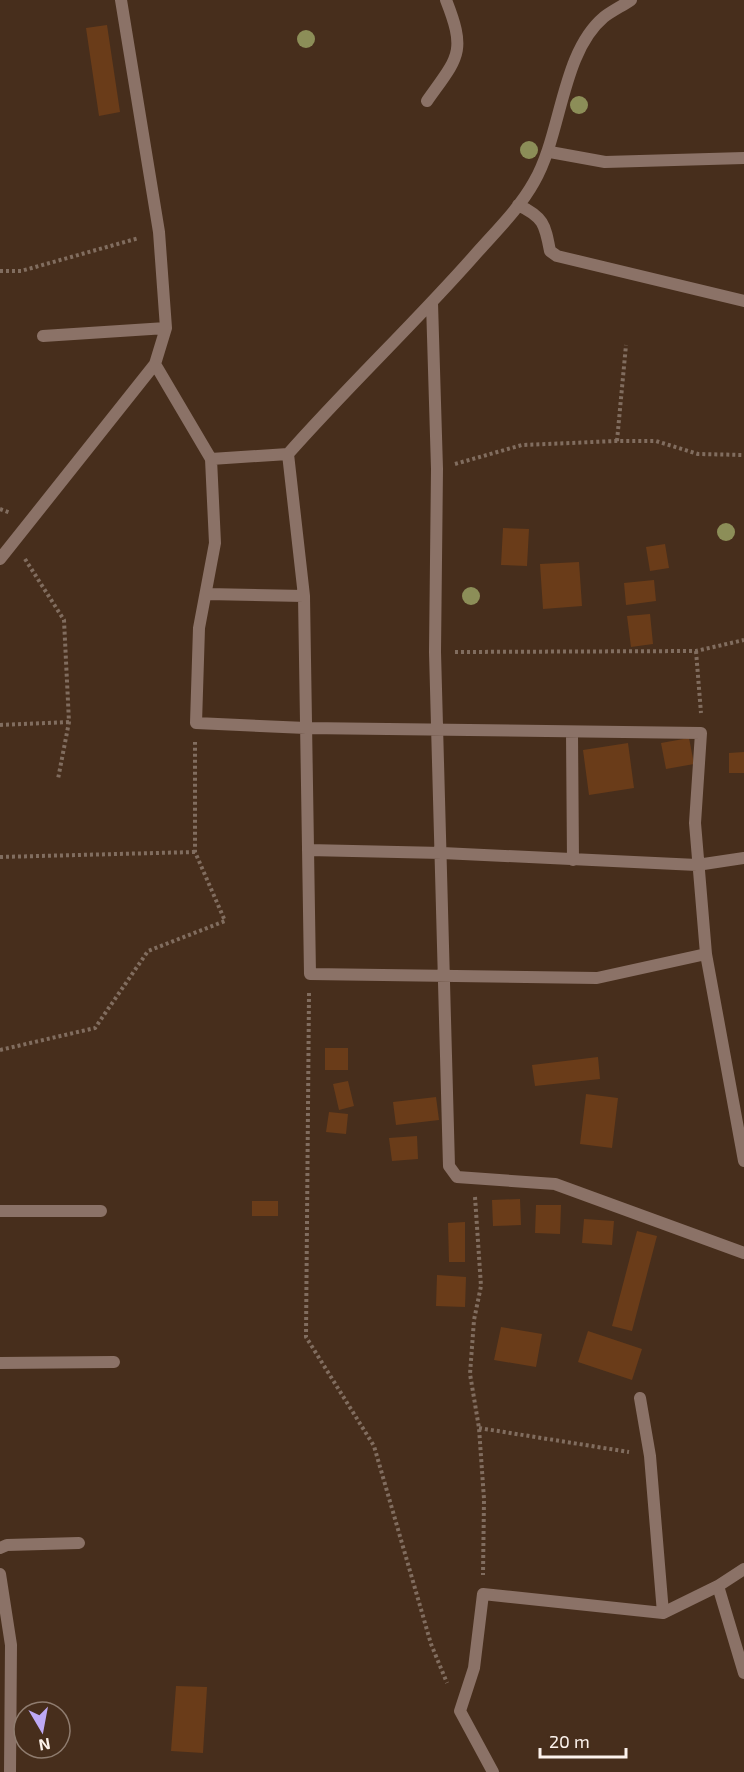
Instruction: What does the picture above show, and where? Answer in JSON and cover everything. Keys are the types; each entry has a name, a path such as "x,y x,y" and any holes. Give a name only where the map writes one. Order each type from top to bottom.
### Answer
{"street":[{"path":"0,559 155,364 166,328 159,232 121,0"},
{"path":"428,101 455,62 460,44 457,28 446,0"},
{"path":"211,459 288,454 344,391 432,303 518,205 534,183 550,152 580,48 603,18 631,0"},
{"path":"550,152 605,162 744,158"},
{"path":"518,205 534,213 545,224 550,251 556,256 744,301"},
{"path":"432,303 437,469 435,652 449,1167 457,1177 555,1184 744,1253"},
{"path":"43,336 166,328"},
{"path":"155,364 211,459 215,543 199,628 196,723 306,728 701,733 695,823 697,865 706,954 744,1161"},
{"path":"288,454 304,596 310,974 597,978 706,954"},
{"path":"207,594 304,596"},
{"path":"572,733 573,860"},
{"path":"308,850 442,853 697,865 744,858"},
{"path":"0,1211 101,1211"},
{"path":"0,1363 114,1362"},
{"path":"640,1398 650,1456 663,1613"},
{"path":"0,1548 7,1545 79,1543"},
{"path":"493,1772 460,1711 474,1668 483,1594 663,1613 718,1586 744,1569"},
{"path":"0,1574 11,1645 10,1772"},
{"path":"718,1586 744,1673"}],"path":[{"path":"0,271 21,271 159,232"},
{"path":"617,441 626,345"},
{"path":"437,469 522,445 656,441 698,454 744,455"},
{"path":"16,539 29,568 50,594 64,620 69,722 58,779"},
{"path":"435,652 696,651 744,640"},
{"path":"696,651 701,733"},
{"path":"0,725 69,722"},
{"path":"0,1050 95,1028 148,951 225,921 195,852 193,791 196,723"},
{"path":"0,857 195,852"},
{"path":"310,974 306,1337 374,1446 431,1644 460,1711"},
{"path":"474,1179 481,1286 474,1320 470,1374 479,1428 484,1499 483,1594"},
{"path":"479,1428 650,1456"}],"building":[{"path":"107,25 120,112 99,116 86,28"},
{"path":"503,528 529,529 527,566 501,565"},
{"path":"665,544 669,568 650,571 646,547"},
{"path":"579,562 582,606 543,609 540,564"},
{"path":"654,580 656,601 626,605 624,583"},
{"path":"650,614 653,644 631,647 627,616"},
{"path":"689,738 694,764 666,769 661,743"},
{"path":"628,743 634,788 589,795 583,750"},
{"path":"744,752 744,773 729,773 729,753"},
{"path":"325,1048 348,1048 348,1070 325,1070"},
{"path":"598,1057 600,1079 535,1086 532,1065"},
{"path":"348,1081 354,1106 339,1110 333,1084"},
{"path":"586,1094 618,1098 612,1148 580,1144"},
{"path":"436,1097 439,1120 396,1125 393,1102"},
{"path":"329,1112 348,1114 346,1134 326,1132"},
{"path":"417,1136 418,1159 392,1161 389,1138"},
{"path":"520,1199 521,1225 493,1226 492,1200"},
{"path":"252,1201 278,1201 278,1216 252,1216"},
{"path":"536,1205 561,1205 560,1234 535,1233"},
{"path":"584,1219 614,1221 612,1245 582,1243"},
{"path":"465,1222 465,1262 449,1262 448,1223"},
{"path":"637,1231 657,1236 632,1331 612,1326"},
{"path":"437,1275 466,1277 465,1307 436,1306"},
{"path":"501,1327 542,1334 536,1367 494,1360"},
{"path":"588,1331 642,1349 632,1380 578,1362"},
{"path":"176,1686 207,1687 203,1753 171,1751"}]}
